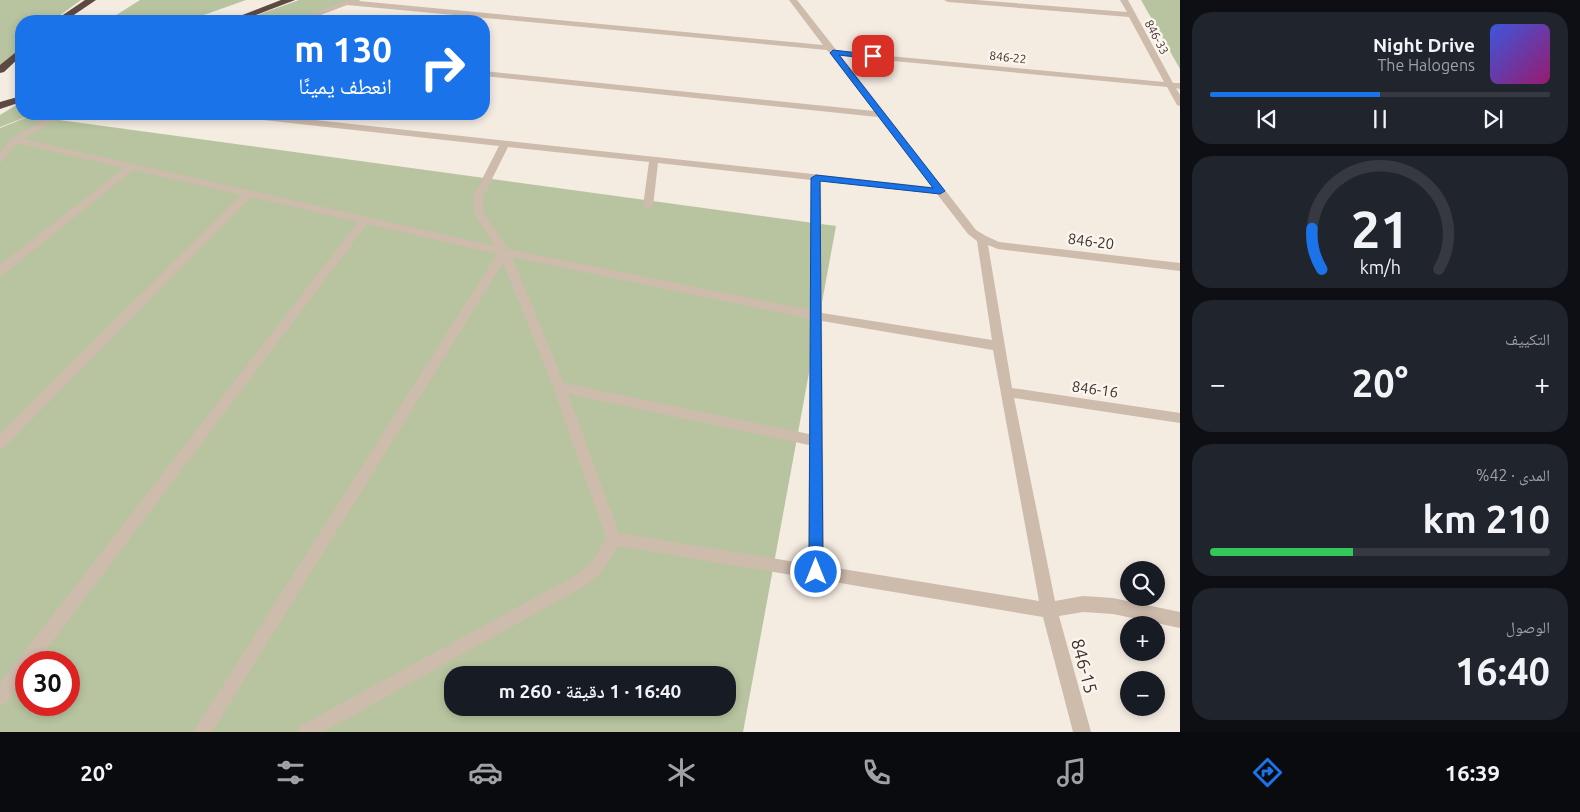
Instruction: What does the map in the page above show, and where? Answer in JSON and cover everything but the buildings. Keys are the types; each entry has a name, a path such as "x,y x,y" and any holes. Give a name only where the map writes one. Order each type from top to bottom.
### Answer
{"highway":[{"path":"69,15 91,0"},
{"path":"249,15 290,0"},
{"path":"0,70 15,56"},
{"path":"0,106 15,101"}],"street":[{"path":"793,0 972,232 982,239"},
{"path":"948,0 1133,16"},
{"name":"846-33","path":"1124,0 1180,103"},
{"path":"314,15 350,1"},
{"name":"846-22","path":"350,1 488,15"},
{"name":"846-22","path":"490,15 1180,86"},
{"path":"490,75 880,114"},
{"path":"0,159 16,140 50,120"},
{"path":"292,120 940,191"},
{"path":"16,140 504,252 817,316 999,346"},
{"path":"505,143 478,197 479,214 504,252 559,387 614,539"},
{"path":"648,206 654,160"},
{"path":"0,270 131,167"},
{"path":"816,178 816,572"},
{"path":"0,443 248,194"},
{"path":"35,651 364,220"},
{"name":"846-20","path":"982,239 998,245 1180,267"},
{"name":"846-15","path":"982,239 1006,392 1049,610 1082,732"},
{"path":"202,732 504,252"},
{"path":"559,387 816,440"},
{"name":"846-16","path":"1006,392 1180,418"},
{"path":"614,539 1049,610 1083,604 1113,606 1180,620"},
{"path":"306,732 583,579 599,564 614,539"},
{"path":"0,697 15,677"}],"green space":[{"path":"0,0 81,0 60,15 15,15 15,53 0,66"},
{"path":"140,0 246,0 204,15 116,15"},
{"path":"299,0 361,0 317,15 258,15"},
{"path":"1141,0 1180,0 1180,69"},
{"path":"15,106 15,120 18,120 0,127 0,115"},
{"path":"20,120 59,120 836,226 743,732 0,732 0,128"}],"route":[{"path":"816,572 816,178 940,191 833,53 873,56"}]}
